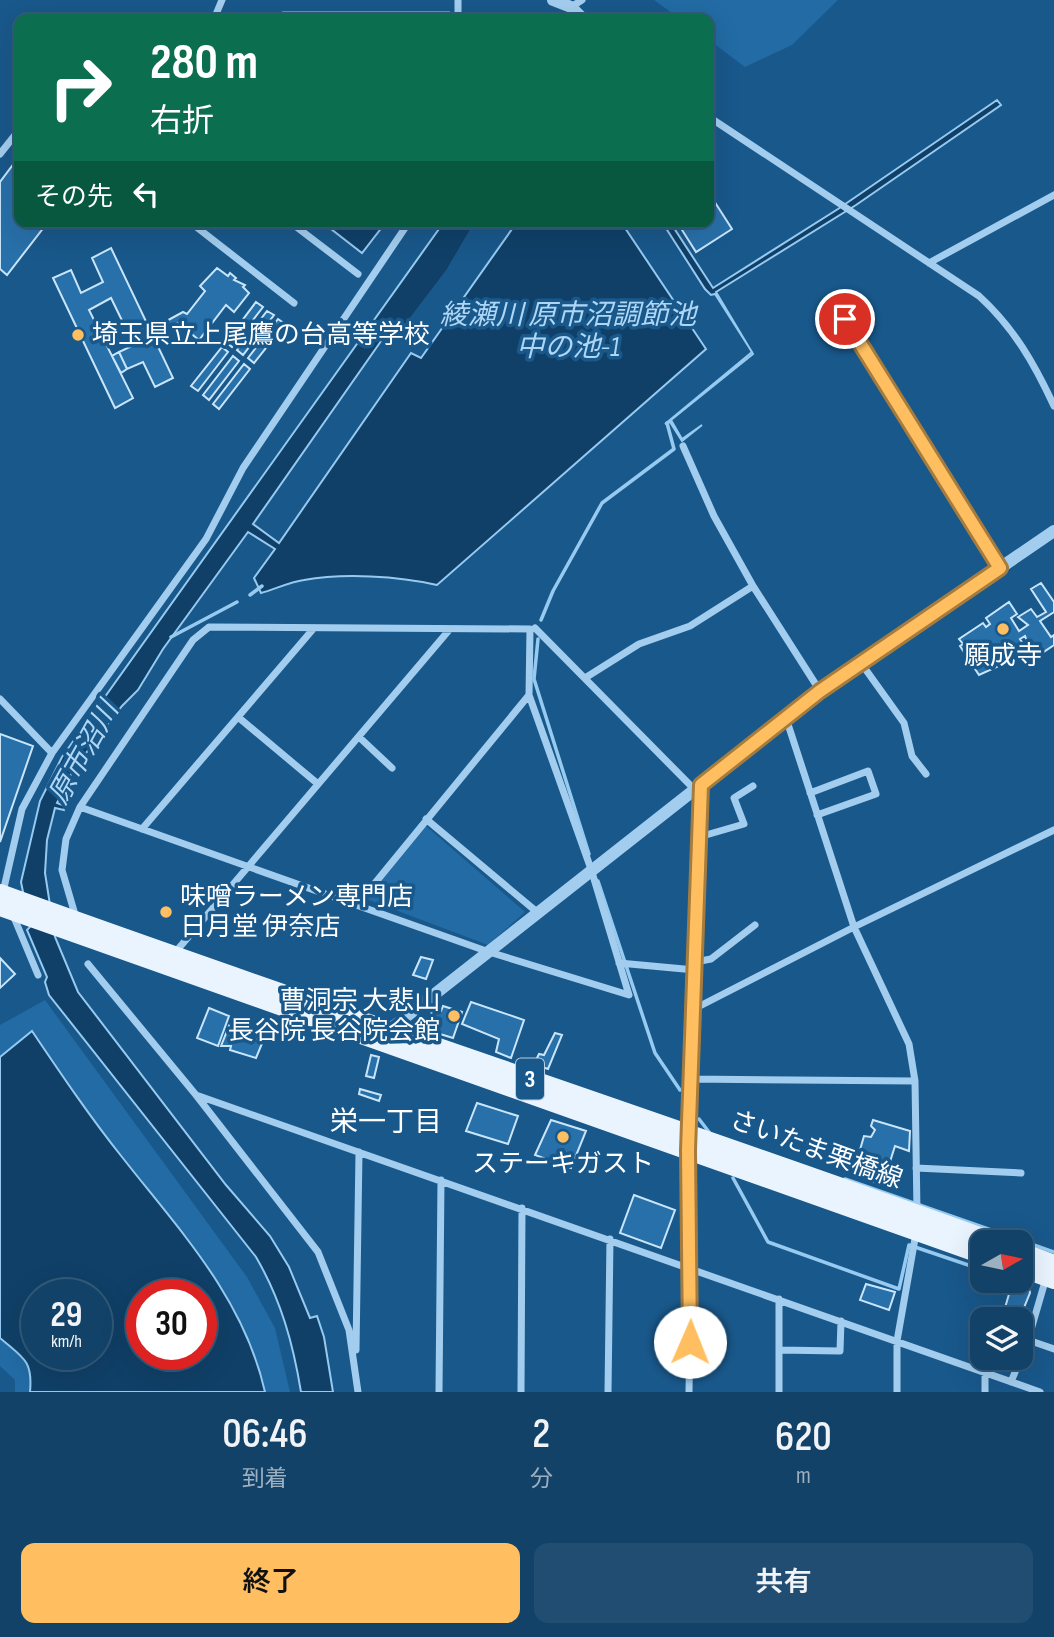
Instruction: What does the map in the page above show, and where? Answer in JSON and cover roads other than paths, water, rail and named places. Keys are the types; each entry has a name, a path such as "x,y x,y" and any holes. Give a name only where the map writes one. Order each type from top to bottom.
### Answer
{"main road":[{"name":"3","path":"10,904 69,922"},
{"name":"さいたま栗橋線","path":"69,922 383,1037 689,1141 970,1250"},
{"name":"さいたま栗橋線","path":"916,1229 970,1238"},
{"path":"1033,1258 1050,1266"}],"street":[{"path":"553,0 577,3"},
{"path":"714,120 979,296 1002,317 1034,362 1054,406"},
{"path":"0,154 14,136"},
{"path":"929,263 1054,195"},
{"path":"198,228 294,303"},
{"path":"298,228 358,274"},
{"path":"38,975 10,904 22,809 52,754 206,539 243,468 405,228"},
{"path":"845,319 1000,568"},
{"path":"683,446 713,516 753,586 820,691"},
{"path":"383,1037 593,867 820,691 1054,531"},
{"path":"585,678 639,644 690,626 753,586"},
{"path":"69,922 62,870 66,839 80,807 193,640 209,627 530,629 529,695 593,867 629,995 489,952 80,807"},
{"path":"142,829 314,628"},
{"path":"535,628 698,787 699,837 689,1141 689,1392"},
{"path":"168,960 450,629"},
{"path":"861,663 904,723 912,755 926,774"},
{"path":"357,905 529,695"},
{"path":"0,699 52,754"},
{"path":"238,717 318,785"},
{"path":"786,718 854,927 909,1044 915,1081 916,1229 897,1341 897,1392"},
{"path":"359,737 392,768"},
{"path":"810,793 868,771 877,794 817,815"},
{"path":"699,837 744,824 734,798 753,786"},
{"path":"426,819 537,912"},
{"path":"694,1009 854,927 1054,830"},
{"path":"620,963 695,966 711,960 755,925"},
{"path":"88,964 196,1095 318,1252 349,1330 358,1392"},
{"path":"690,1079 915,1081"},
{"path":"196,1095 1040,1392"},
{"path":"356,1369 359,1152"},
{"path":"916,1168 1021,1172"},
{"path":"439,1392 441,1180"},
{"path":"521,1392 522,1208"},
{"path":"607,1392 610,1239"},
{"path":"1033,1323 1050,1266"},
{"path":"779,1299 779,1392"},
{"path":"779,1350 840,1351 841,1321"},
{"path":"1033,1342 1054,1349"},
{"path":"1011,1382 1016,1370"},
{"path":"985,1372 985,1392"}],"water":[{"path":"997,100 1001,105 856,205 716,292 749,347 715,294 711,295 705,289 666,228 674,228 713,288 838,209"},
{"path":"330,228 381,228 362,253"},
{"name":"綾瀬川 原市沼調節池 中の池-1","path":"440,228 456,228 400,314 253,524 279,543 411,353 421,358 513,228 625,228 706,349 437,585 353,576 299,581 261,593 254,578 275,549 248,532 163,649 138,690 122,706 73,770 57,803 65,806 64,810 55,808 47,840 45,873 55,937 78,992 226,1185 270,1236 289,1267 310,1318 317,1316 324,1337 333,1392 301,1392 285,1322 256,1257 49,995 45,982 47,977 27,930 30,927 21,882 40,801 62,757"},
{"path":"752,352 753,354 671,420 682,439 702,425 682,441 670,422 665,424"},
{"path":"32,1031 99,1126 215,1279 126,1279 126,1370 217,1370 217,1282 242,1326 265,1392 30,1392 29,1370 112,1370 112,1279 21,1279 21,1356 0,1338 0,1057"}],"waterway":[{"name":"原市沼川","path":"396,317 437,263 457,228"},
{"path":"678,315 694,304"},
{"path":"541,620 553,591 602,503 674,449 667,423"},
{"path":"250,595 262,586"},
{"path":"171,637 237,602"},
{"path":"538,639 534,679 589,854"},
{"path":"598,881 655,1053 680,1090"},
{"path":"699,1119 709,1132"},
{"path":"733,1178 768,1242 899,1289 909,1245 970,1266"},
{"path":"845,1179 1054,1252"}],"place":[{"name":"埼玉県立上尾鷹の台高等学校","path":"78,335"},
{"name":"願成寺","path":"1003,629"},
{"name":"味噌ラーメン専門店 日月堂 伊奈店","path":"166,912"},
{"name":"曹洞宗 大悲山 長谷院 長谷院会館","path":"454,1016"},
{"name":"ステーキガスト","path":"563,1137"}],"district":[{"name":"栄一丁目","path":"386,1122"}]}
